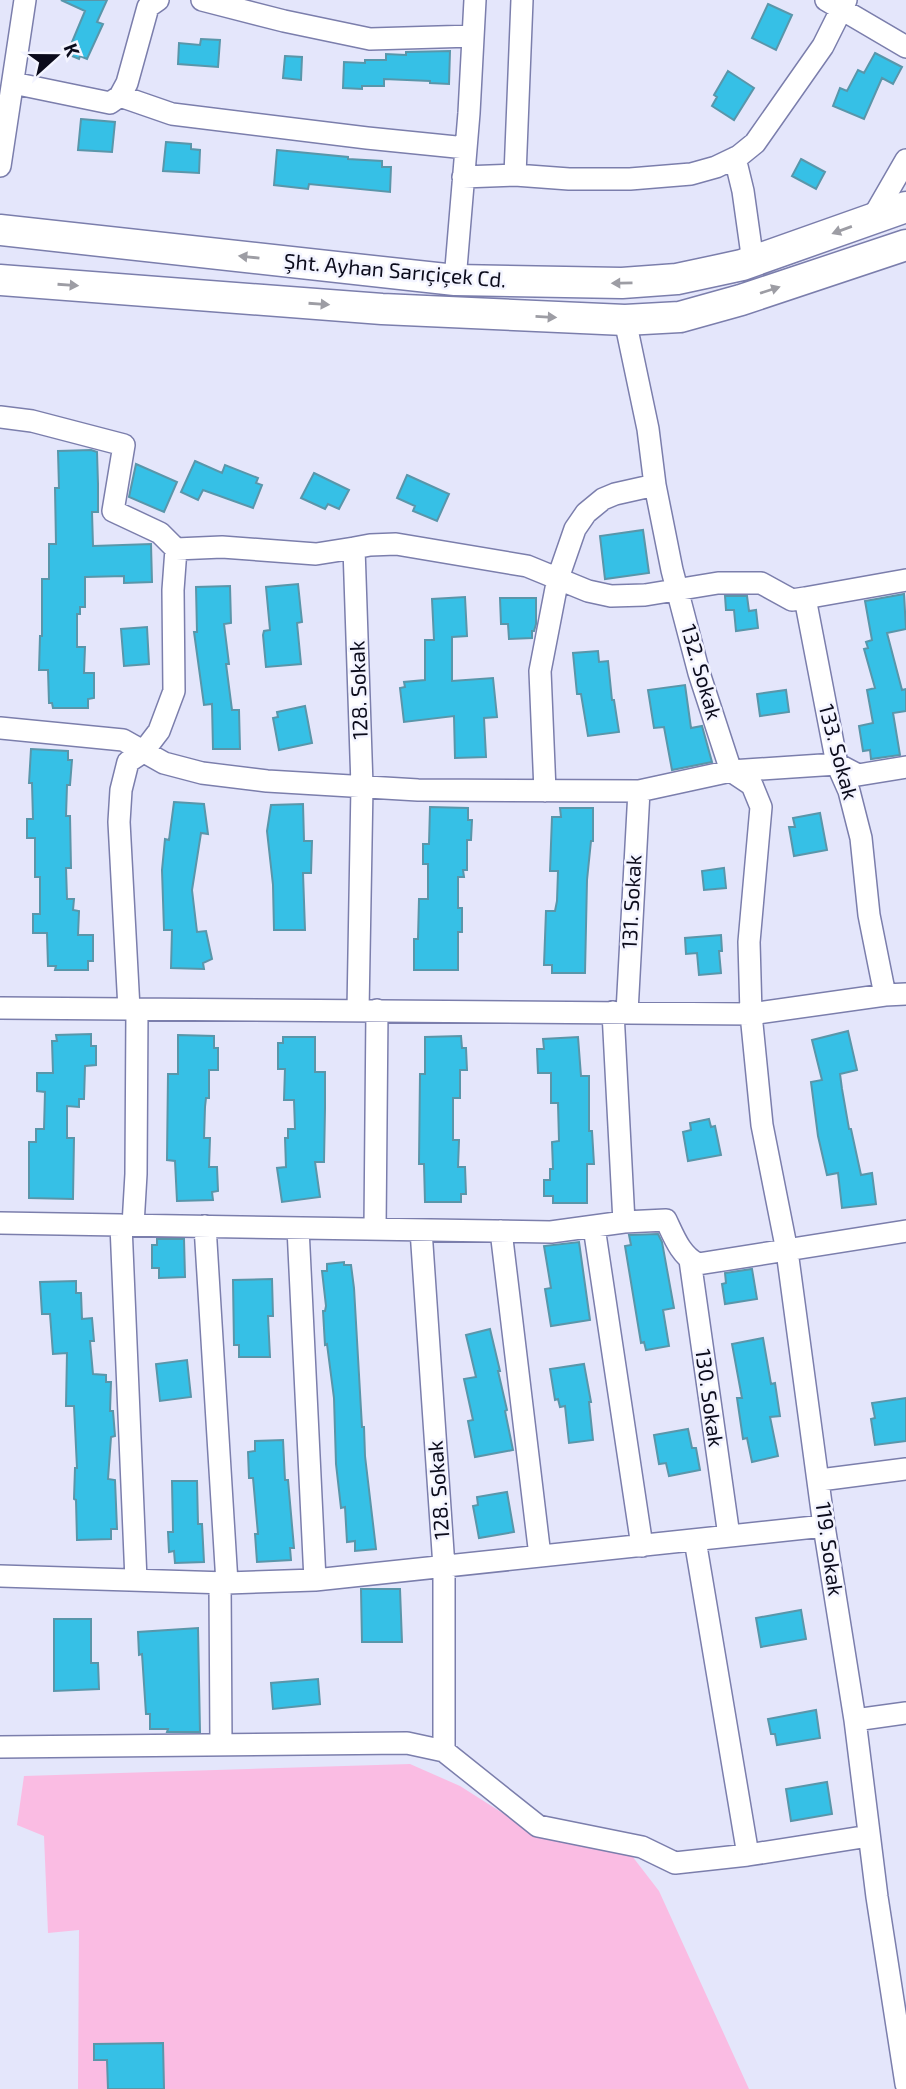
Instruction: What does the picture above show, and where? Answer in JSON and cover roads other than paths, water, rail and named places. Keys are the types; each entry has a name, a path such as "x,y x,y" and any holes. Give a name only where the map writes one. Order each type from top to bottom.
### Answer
{"main road":[{"name":"Şht. Ayhan Sarıçiçek Cd.","path":"0,230 455,280 621,283 677,279 753,262 906,207"},
{"path":"0,242 0,261"},
{"name":"Şht. Ayhan Sarıçiçek Cd.","path":"0,280 382,309 625,320 680,317 741,300 906,245"}],"street":[{"path":"0,166 25,0"},
{"path":"202,0 370,39 472,36"},
{"path":"455,280 474,0"},
{"path":"516,175 522,0"},
{"path":"13,83 110,103 120,96 138,48 148,7 153,1"},
{"path":"463,177 516,175 569,180 654,177 691,174 716,167 755,144 823,46 838,3 906,47"},
{"path":"120,96 172,114 466,148"},
{"path":"735,158 743,191 753,262"},
{"path":"872,219 906,160"},
{"name":"132. Sokak","path":"625,320 648,429 655,485 699,673 731,771 752,785 761,807 749,942 751,1014"},
{"path":"0,417 32,421 124,444 113,511 160,533 176,549 222,547 316,554 396,544 527,566 588,591 611,596 645,595 718,583 761,583 792,600 906,580"},
{"path":"545,791 540,671 558,579 575,529 593,506 615,494 655,485"},
{"name":"128. Sokak","path":"354,548 375,1229"},
{"path":"136,1580 127,1225 136,1174 133,1009 119,822 121,789 128,762 143,752 159,731 174,691 173,590 176,549"},
{"name":"133. Sokak","path":"804,598 837,764 849,791 861,838 869,915 895,994"},
{"path":"0,728 123,740 164,763 202,774 267,781 418,790 639,791 731,771 837,764 858,775 906,767"},
{"name":"131. Sokak","path":"624,1222 620,1012 639,791"},
{"path":"0,1009 751,1014 895,994"},
{"name":"119. Sokak","path":"751,1014 762,1125 787,1251 820,1480 824,1526 855,1720 869,1836 898,1978 906,2084"},
{"path":"0,1223 551,1232 624,1222 666,1220 679,1246 690,1260 698,1264 906,1231"},
{"path":"205,1226 224,1583 222,1745"},
{"path":"594,1227 642,1546"},
{"path":"298,1228 315,1580"},
{"name":"128. Sokak","path":"421,1230 444,1567 444,1751"},
{"path":"501,1231 540,1556"},
{"name":"130. Sokak","path":"690,1260 729,1536"},
{"path":"820,1480 906,1469"},
{"path":"0,1576 224,1583 315,1580 824,1526"},
{"path":"695,1540 748,1855"},
{"path":"855,1720 906,1713"},
{"path":"0,1747 407,1743 444,1751 538,1826 642,1847 675,1863 748,1855 869,1836"}]}
